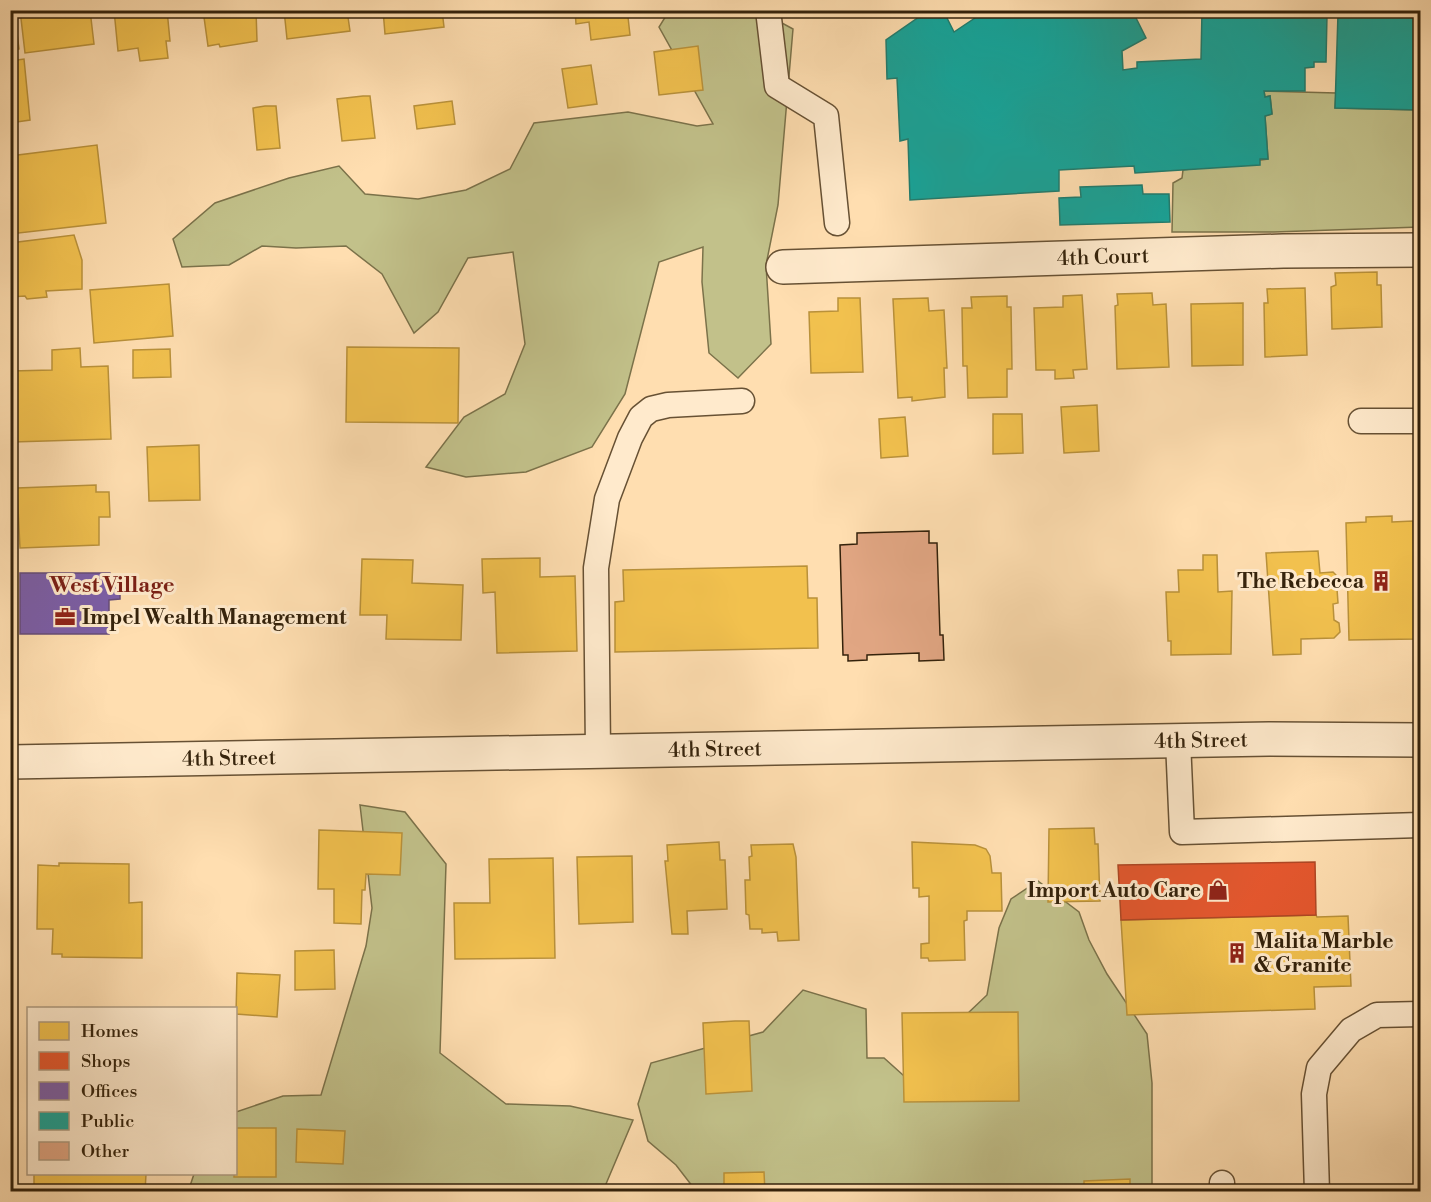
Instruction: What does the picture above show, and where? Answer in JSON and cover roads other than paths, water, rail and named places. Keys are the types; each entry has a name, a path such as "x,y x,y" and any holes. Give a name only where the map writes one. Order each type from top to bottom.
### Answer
{"street":[{"name":"4th Court","path":"783,267 1283,251 1420,250"},
{"name":"4th Street","path":"10,762 1178,741 1420,740"}],"lane":[{"path":"768,10 777,87 826,116 837,223"},
{"path":"598,751 596,568 607,499 630,438 641,417 651,409 668,405 742,401"},
{"path":"1361,421 1420,421"},
{"path":"1178,741 1182,832 1420,825"},
{"path":"1317,1191 1314,1094 1319,1068 1352,1030 1377,1015 1420,1014"}],"place":[{"name":"The Rebecca","path":"1381,581"},
{"name":"Impel Wealth Management","path":"65,617"},
{"name":"Import Auto Care","path":"1218,890"},
{"name":"Malita Marble & Granite","path":"1237,953"}],"district":[{"name":"West Village","path":"112,584"}]}
